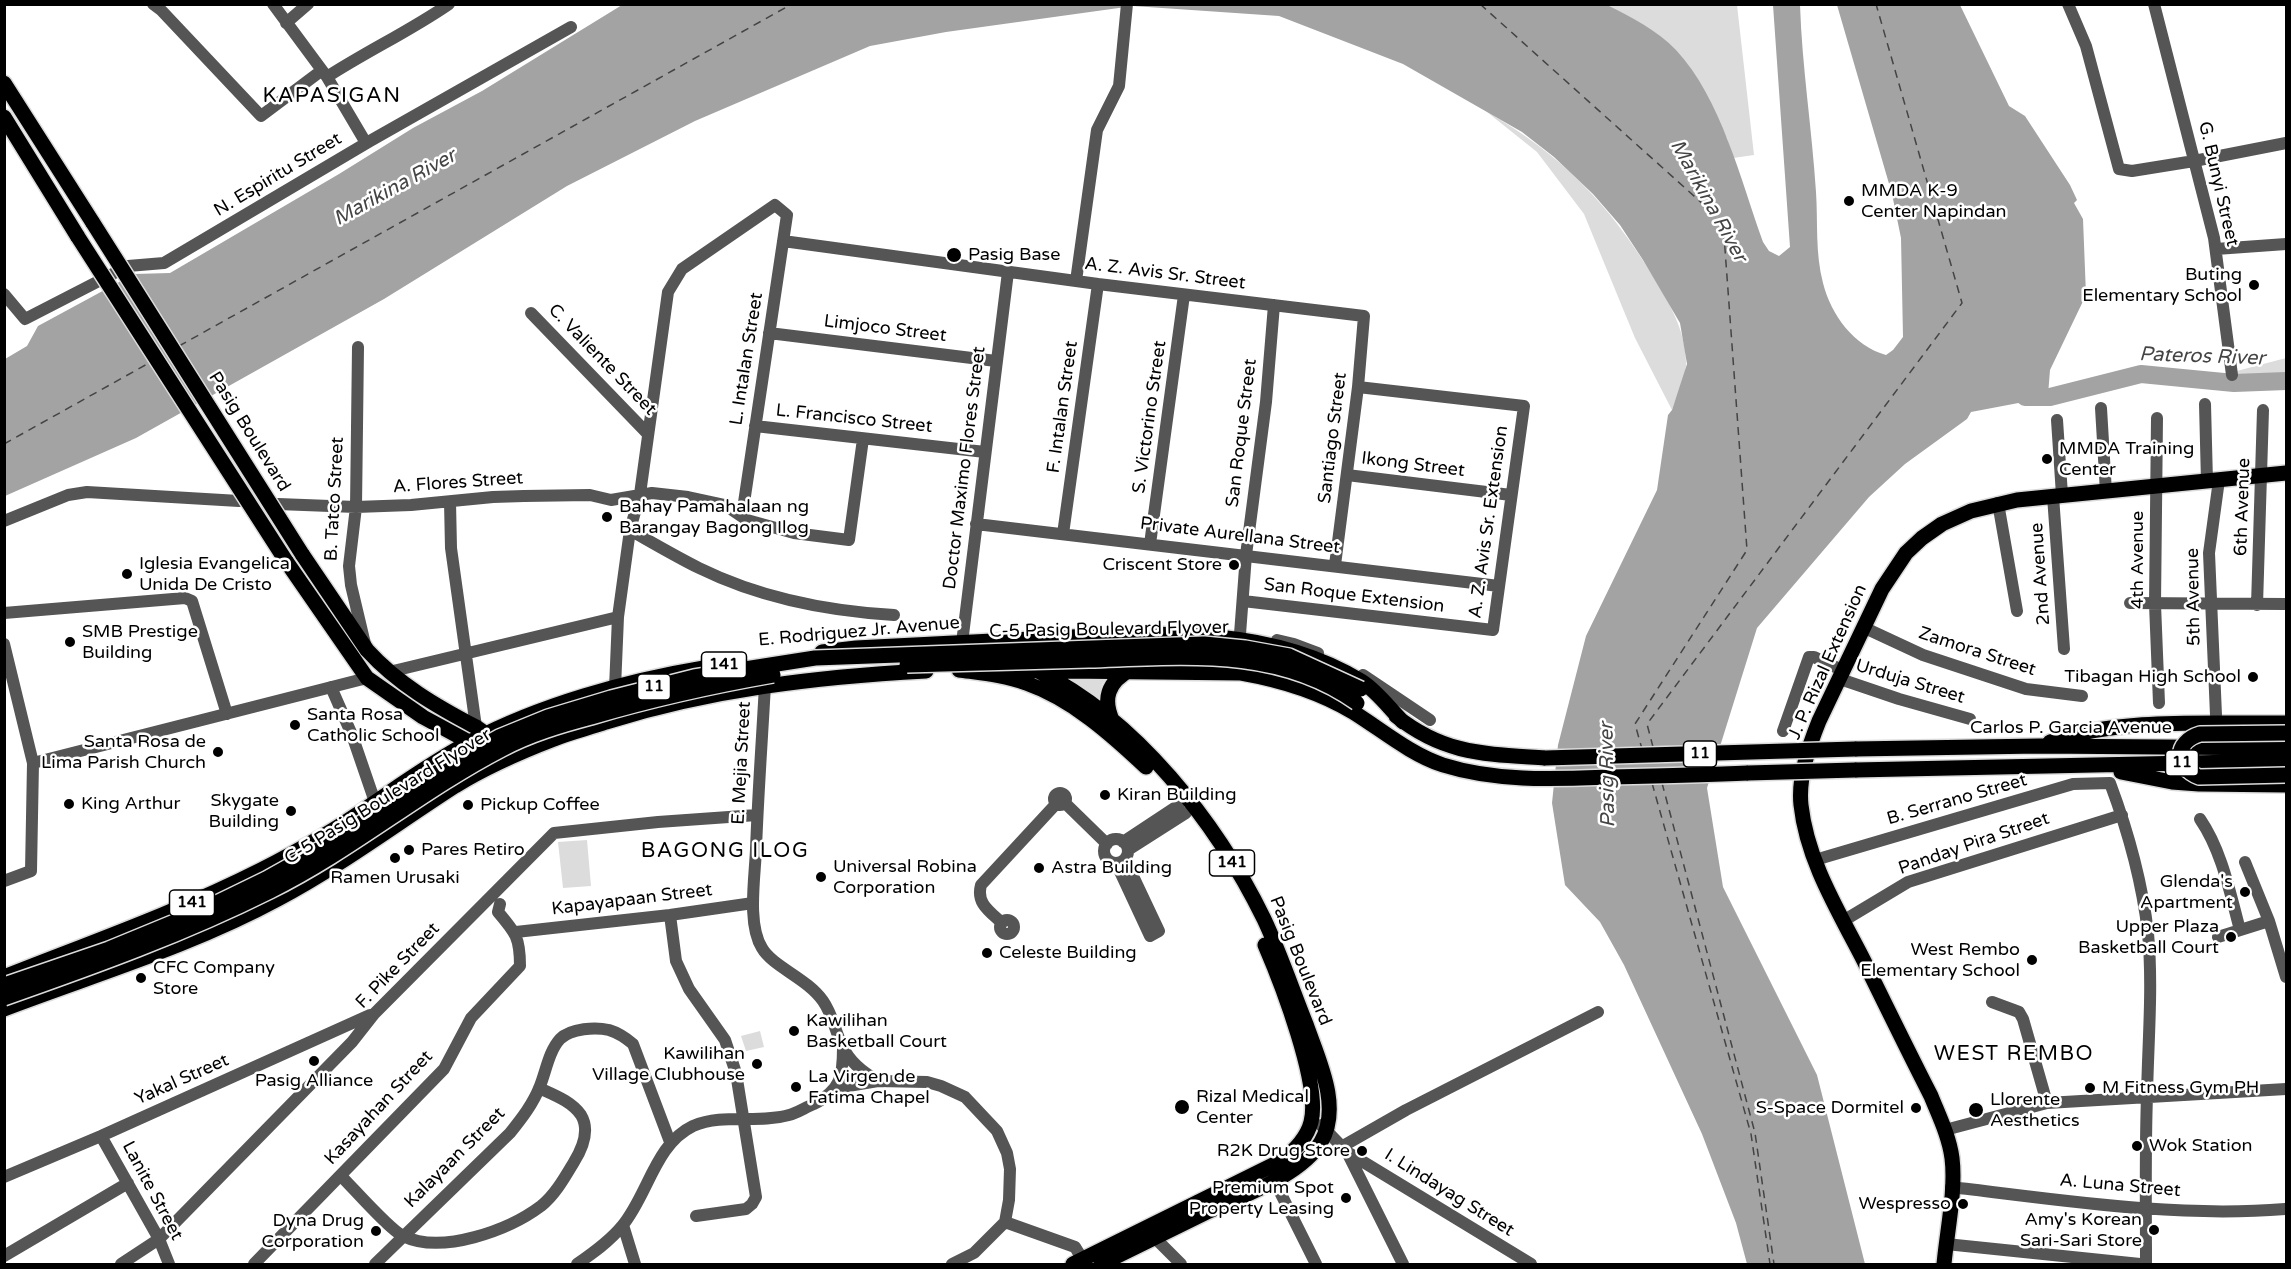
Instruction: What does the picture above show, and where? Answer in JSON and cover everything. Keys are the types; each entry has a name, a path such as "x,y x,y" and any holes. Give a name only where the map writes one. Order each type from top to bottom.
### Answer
{"main road":[{"name":"Pasig Boulevard","path":"4,83 302,554 367,650 388,672 427,700 481,730 503,761"},
{"name":"Pasig Boulevard","path":"4,117 78,237 286,561 368,678 423,717 469,742 488,768"},
{"name":"J. P. Rizal Extension","path":"1944,1264 1952,1188 1952,1158 1945,1130 1931,1096 1815,860 1802,810 1802,783 1811,740 1882,590 1900,560 1914,544 1932,530 1971,511 1998,503 2286,474"},
{"name":"E. Rodriguez Jr. Avenue","path":"4,977 191,904 281,859 329,832 439,759 469,742 481,730 615,688 666,675 856,648 1116,635 1204,635 1292,649 1333,666 1363,682 1403,722"},
{"name":"Pasig Boulevard","path":"963,642 1036,670 1087,700 1152,759 1195,809 1227,854 1254,901 1287,973 1329,1095 1329,1113 1322,1141 1301,1163 1274,1180 1101,1264"},
{"name":"C-5 Pasig Boulevard Flyover","path":"4,985 109,949 194,914 266,879 334,841 444,768 499,737 548,717 694,677 815,658 1204,644 1289,656 1361,689 1403,722"},
{"name":"C-5 Pasig Boulevard Flyover","path":"4,998 158,943 272,891 340,852 450,777 504,747 554,728 697,688 817,668 1204,657 1285,667 1325,682 1357,703 1393,739"},
{"name":"Pasig Boulevard","path":"959,670 1011,678 1036,686 1058,697 1119,741 1146,767 1183,809 1218,857 1238,890 1268,952 1309,1074 1312,1091 1312,1119"},
{"name":"141","path":"4,1009 202,936 276,900 345,861 456,786 488,768 555,738 670,704 765,685 846,675 959,670 1137,670 1241,673 1280,679 1320,694 1393,739"},
{"path":"1113,722 1107,707 1108,692 1115,680 1137,670"},
{"path":"666,675 670,704"},
{"name":"Carlos P. Garcia Avenue","path":"1403,722 1430,739 1449,747 1491,754 1545,758 2039,746 2286,748"},
{"path":"2039,746 2077,732 2110,728 2286,723"},
{"path":"2286,733 2200,734 2190,737 2183,743 2180,754 2183,765 2190,773 2199,777 2286,775"},
{"name":"Carlos P. Garcia Avenue","path":"1393,739 1421,756 1444,765 1482,774 1547,779 2286,761"},
{"path":"2077,765 2172,782 2286,785"},
{"path":"372,804 386,833"},
{"path":"1078,1262 1281,1161 1299,1143 1312,1119"}],"street":[{"path":"153,4 261,116 324,74 423,22 449,4"},
{"path":"273,4 324,74 366,143"},
{"path":"286,23 308,4"},
{"path":"1076,281 1097,130 1119,86 1127,4"},
{"path":"2068,4 2086,46 2119,169 2132,171 2286,143"},
{"name":"G. Bunyi Street","path":"2154,4 2204,193 2216,249 2232,375"},
{"name":"N. Espiritu Street","path":"4,294 25,319 128,266 164,263 366,143 571,27"},
{"name":"L. Intalan Street","path":"647,433 668,292 673,281 682,269 775,205 787,215 742,516"},
{"name":"A. Z. Avis Sr. Street","path":"783,241 1098,284 1364,316"},
{"path":"2216,249 2286,244"},
{"name":"Doctor Maximo Flores Street","path":"959,670 1008,272"},
{"name":"F. Intalan Street","path":"1063,534 1098,284"},
{"name":"S. Victorino Street","path":"1150,544 1184,295"},
{"name":"San Roque Street","path":"1243,601 1246,555 1266,402 1274,305"},
{"name":"C. Valiente Street","path":"531,313 647,433"},
{"name":"Santiago Street","path":"1335,565 1358,387 1364,316"},
{"name":"Limjoco Street","path":"769,333 996,361"},
{"name":"B. Tatco Street","path":"358,347 356,507 350,576 367,650"},
{"name":"A. Z. Avis Sr. Extension","path":"1358,387 1524,406 1493,630"},
{"name":"5th Avenue","path":"2205,404 2213,481 2209,553 2216,715"},
{"path":"2101,408 2106,492"},
{"name":"6th Avenue","path":"2257,605 2263,411"},
{"name":"4th Avenue","path":"2157,418 2155,604 2159,703"},
{"name":"2nd Avenue","path":"2057,420 2057,496 2064,649"},
{"name":"L. Francisco Street","path":"755,426 985,452"},
{"path":"615,688 618,617 630,530 640,494 647,433"},
{"name":"A. Flores Street","path":"278,504 356,507 450,502 493,496 590,495 611,500 640,494 688,497 725,506 747,520 794,533 849,540 863,439"},
{"name":"Ikong Street","path":"1347,475 1511,495"},
{"path":"4,521 68,495 87,492 239,501"},
{"path":"450,502 451,548 465,652 481,730"},
{"path":"1998,503 2017,611"},
{"name":"Private Aurellana Street","path":"976,524 1499,586"},
{"path":"630,530 700,568 775,597 814,606 894,615"},
{"path":"4,613 185,598 192,601 227,714"},
{"name":"San Roque Extension","path":"1240,633 1243,601 1493,630"},
{"path":"2130,603 2286,604"},
{"path":"388,672 618,617"},
{"name":"Zamora Street","path":"1865,628 1923,655 2026,689 2082,696"},
{"path":"1116,635 1128,630 1240,633 1294,644 1337,661 1367,677 1430,720"},
{"path":"4,644 33,763 31,870 4,880"},
{"name":"Urduja Street","path":"1783,731 1809,657 1814,657 1842,675 1899,699 1970,718"},
{"path":"33,763 368,678"},
{"name":"E. Mejia Street","path":"765,685 753,903 756,932 761,948 770,958 807,983 822,999 843,1048 858,1068 878,1081"},
{"path":"331,687 352,735 372,804"},
{"name":"B. Serrano Street","path":"1815,860 2073,784 2110,783 2122,815"},
{"path":"1002,923 981,902 978,894 981,885 1061,803 1107,844"},
{"path":"1123,854 1150,936 1159,931 1123,854 1115,840 1107,844 1104,849 1105,856 1110,861 1123,854 1183,809"},
{"name":"F. Pike Street","path":"121,1264 159,1239 352,1042 374,1014 554,833 757,815"},
{"path":"2122,815 2136,865 2148,940 2151,979 2147,1097 2146,1264"},
{"name":"Panday Pira Street","path":"1843,921 1908,882 2122,815"},
{"path":"2200,819 2206,828 2227,880 2240,930"},
{"path":"2245,862 2269,921 2286,977"},
{"name":"Kasayahan Street","path":"254,1264 444,1069 471,1018 520,966 520,950 516,932 498,912 500,903"},
{"name":"Kapayapaan Street","path":"516,932 670,915 753,903"},
{"path":"670,915 676,961 689,989 725,1040 736,1073 756,1197 746,1209 696,1216"},
{"path":"2218,937 2269,921"},
{"path":"1992,1002 2019,1012 2023,1019 2047,1103"},
{"path":"1345,1149 1406,1110 1598,1012"},
{"name":"Yakal Street","path":"4,1177 102,1136 374,1014"},
{"name":"Kalayaan Street","path":"375,1264 510,1132 526,1113 539,1088 550,1056 560,1039 567,1034 591,1029 608,1030 621,1035 633,1044 670,1142"},
{"path":"836,1088 841,1078 843,1048"},
{"path":"577,1264 596,1251 623,1225 670,1142 692,1127 715,1119 790,1115 818,1101 836,1088 878,1081 927,1082 954,1090 977,1108 997,1131 1007,1153 1010,1169 1009,1200 1005,1222 974,1253 952,1264"},
{"path":"341,1176 402,1236 424,1243 460,1241 520,1219 543,1205 558,1187 578,1156 585,1138 585,1125 572,1106 539,1088"},
{"path":"1945,1130 2047,1103 2286,1089"},
{"path":"1312,1119 1326,1129 1345,1149 1403,1264"},
{"name":"Lanite Street","path":"102,1136 159,1239 169,1264"},
{"name":"I. Lindayag Street","path":"1345,1149 1531,1264"},
{"path":"1274,1180 1316,1264"},
{"path":"4,1256 128,1183"},
{"name":"A. Luna Street","path":"1952,1188 2146,1209 2206,1211 2285,1209"},
{"path":"1005,1222 1075,1247 1078,1262"},
{"path":"623,1225 635,1264"},
{"path":"1155,1238 1181,1264"},
{"path":"1946,1244 2140,1264"}],"shaded area":[{"path":"1607,5 1737,5 1754,155 1733,158 1727,138"},
{"path":"1487,112 1538,145 1582,183 1620,227 1654,278 1676,318 1685,350 1685,373 1672,410 1635,338 1584,214 1537,152"},
{"path":"2286,358 2286,373 2234,377 2233,372"},
{"path":"1107,677 1102,685 1099,702 1060,678"},
{"path":"587,840 591,886 563,888 558,842"},
{"path":"760,1031 764,1047 746,1051 741,1036"}],"water":[{"path":"622,5 1607,5 1661,36 1692,70 1718,116 1763,242 1769,251 1779,256 1790,247 1773,5 1800,5 1816,192 1820,272 1832,306 1846,328 1854,337 1874,351 1886,355 1903,337 1901,238 1892,194 1837,5 1960,5 2009,106 2025,116 2070,185 2077,200 2074,203 2083,219 2086,295 2050,370 2048,395 2050,397 1971,412 1967,419 1905,464 1869,497 1757,628 1707,788 1723,887 1817,1075 1865,1264 1747,1264 1736,1223 1702,1134 1624,965 1600,922 1565,885 1552,803 1558,745 1586,636 1657,490 1668,415 1672,410 1687,364 1680,323 1620,225 1593,194 1554,157 1522,132 1403,64 1279,16 1133,6 946,32 870,46 695,121 567,186 384,299 136,438 5,496 5,359 27,346 38,326 134,274 170,273 413,128 482,91"}],"waterway":[{"name":"Pateros River","path":"2025,397 2050,397 2141,374 2234,383 2286,381"}],"ferry route":[{"path":"179,346 792,4"},
{"path":"1480,4 1723,222 1747,550 1635,724 1642,749"},
{"path":"1653,747 1647,724 1962,303 1876,4"},
{"path":"4,444 149,363"},
{"path":"1652,783 1751,1134 1770,1264"},
{"path":"1662,783 1755,1133 1774,1264"}],"place":[{"name":"MMDA K-9 Center Napindan","path":"1849,201"},
{"name":"Pasig Base","path":"954,255"},
{"name":"Buting Elementary School","path":"2254,285"},
{"name":"MMDA Training Center","path":"2047,459"},
{"name":"Bahay Pamahalaan ng Barangay Bagong Ilog","path":"607,517"},
{"name":"Criscent Store","path":"1234,565"},
{"name":"Iglesia Evangelica Unida De Cristo","path":"127,574"},
{"name":"SMB Prestige Building","path":"70,642"},
{"name":"Tibagan High School","path":"2253,677"},
{"name":"Santa Rosa Catholic School","path":"295,725"},
{"name":"Santa Rosa de Lima Parish Church","path":"218,752"},
{"name":"Kiran Building","path":"1105,795"},
{"name":"King Arthur","path":"69,804"},
{"name":"Pickup Coffee","path":"468,805"},
{"name":"Skygate Building","path":"291,811"},
{"name":"Pares Retiro","path":"409,850"},
{"name":"Ramen Urusaki","path":"395,858"},
{"name":"Astra Building","path":"1039,868"},
{"name":"Universal Robina Corporation","path":"821,877"},
{"name":"Glenda's Apartment","path":"2245,892"},
{"name":"Upper Plaza Basketball Court","path":"2231,937"},
{"name":"Celeste Building","path":"987,953"},
{"name":"West Rembo Elementary School","path":"2032,960"},
{"name":"CFC Company Store","path":"141,978"},
{"name":"Kawilihan Basketball Court","path":"794,1031"},
{"name":"Pasig Alliance","path":"314,1061"},
{"name":"Kawilihan Village Clubhouse","path":"757,1064"},
{"name":"La Virgen de Fatima Chapel","path":"796,1087"},
{"name":"M Fitness Gym PH","path":"2090,1088"},
{"name":"Rizal Medical Center","path":"1182,1107"},
{"name":"S-Space Dormitel","path":"1916,1108"},
{"name":"Llorente Aesthetics","path":"1976,1110"},
{"name":"Wok Station","path":"2137,1146"},
{"name":"R2K Drug Store","path":"1362,1151"},
{"name":"Premium Spot Property Leasing","path":"1346,1198"},
{"name":"Wespresso","path":"1963,1204"},
{"name":"Amy's Korean Sari-Sari Store","path":"2154,1230"},
{"name":"Dyna Drug Corporation","path":"376,1231"}],"district":[{"name":"KAPASIGAN","path":"332,96"},
{"name":"BAGONG ILOG","path":"725,851"},
{"name":"WEST REMBO","path":"2014,1054"}],"water label":[{"name":"Marikina River","path":"395,188"},
{"name":"Marikina River","path":"1708,201"},
{"name":"Pasig River","path":"1608,775"}]}
